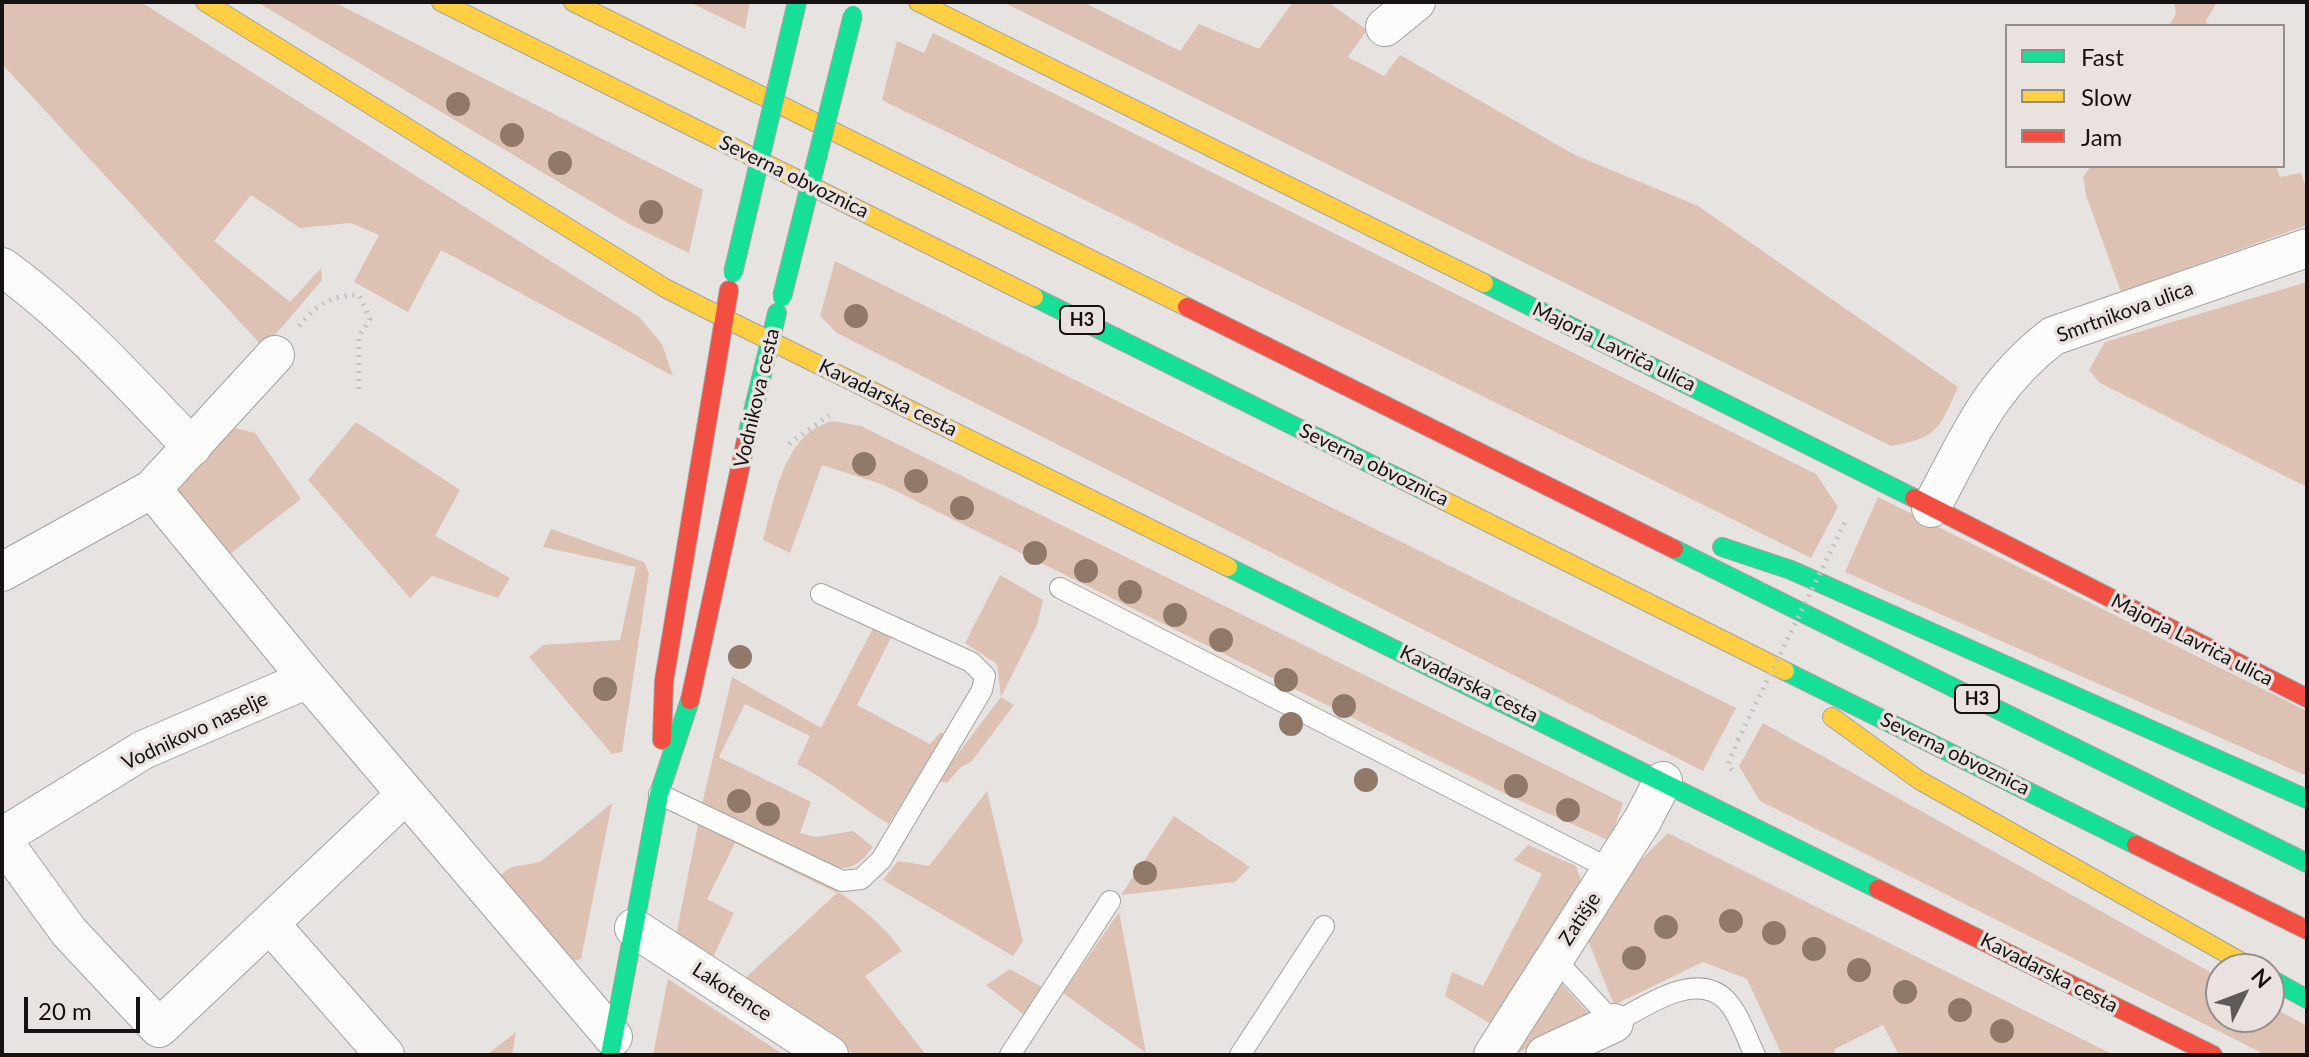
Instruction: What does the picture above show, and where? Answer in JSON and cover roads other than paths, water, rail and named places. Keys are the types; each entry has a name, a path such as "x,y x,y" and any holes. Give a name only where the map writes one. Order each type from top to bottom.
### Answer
{"main road":[{"name":"Kavadarska cesta","path":"205,2 665,288 2213,1055"},
{"name":"Severna obvoznica","path":"441,2 2307,930"},
{"name":"H3","path":"573,2 2307,863"},
{"name":"Vodnikova cesta","path":"659,794 664,681 722,317 797,2"},
{"name":"Majorja Lavriča ulica","path":"918,2 2307,698"},
{"name":"Vodnikova cesta","path":"612,1046 659,794 697,679 769,339 855,9"},
{"path":"1647,535 1722,547 1791,570 2307,799"},
{"path":"1723,639 1919,780 2226,953"},
{"path":"2285,987 2307,999"}],"street":[{"path":"1385,27 1416,2"},
{"name":"Smrtnikova ulica","path":"1931,508 1995,391 2021,361 2053,336 2307,248"},
{"path":"2,267 37,292 87,339 192,447"},
{"path":"2,572 152,489 275,355"},
{"path":"152,489 612,1046"},
{"name":"Vodnikovo naselje","path":"308,679 143,750 2,839 69,932 167,1042 270,924 406,794"},
{"name":"Zatišje","path":"1493,1055 1612,870 1663,781"},
{"path":"270,924 385,1055"},
{"name":"Lakotence","path":"634,928 829,1055"},
{"path":"1545,1055 1614,1023"}],"lane":[{"path":"1060,588 1612,870"},
{"path":"659,794 842,881 861,879 881,860 982,690 985,676 971,662 821,594"},
{"path":"1010,1055 1110,901"},
{"path":"1240,1055 1324,926"},
{"path":"1555,959 1614,1023 1673,993 1699,987 1724,998 1755,1055"}]}
